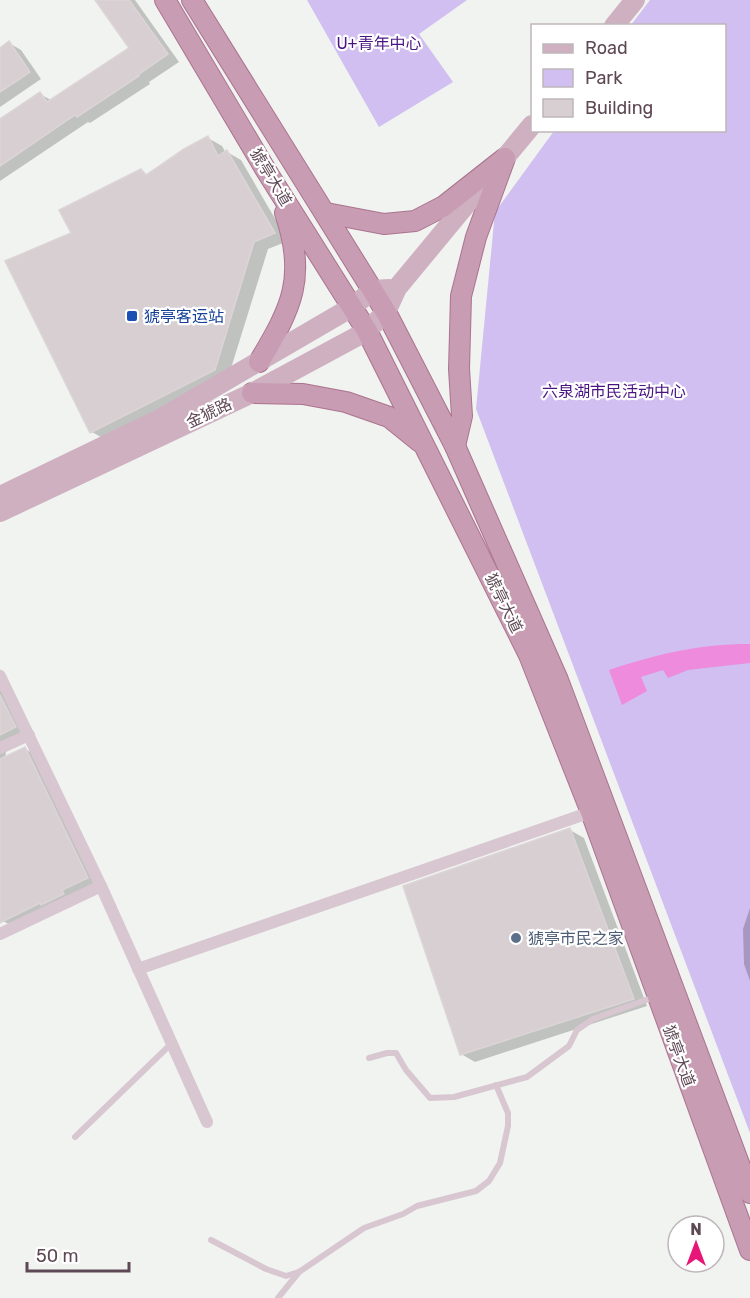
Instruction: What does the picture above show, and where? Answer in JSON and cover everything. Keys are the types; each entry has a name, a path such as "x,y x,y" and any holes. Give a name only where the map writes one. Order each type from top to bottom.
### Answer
{"highway":[{"name":"猇亭大道","path":"165,0 267,172 367,331 530,655 591,812 750,1250"},
{"name":"猇亭大道","path":"192,0 386,312 455,446 558,680 750,1193"},
{"path":"326,213 384,224 416,221 444,206 505,158"},
{"path":"455,446 462,416 459,369 461,296 476,237 505,158"},
{"path":"259,362 282,324 291,303 295,260 292,232 267,172"},
{"path":"252,393 303,394 346,402 390,417 427,449"}],"main road":[{"path":"616,24 635,0"},
{"name":"金猇路","path":"0,512 252,393 367,331 386,312 397,288 531,126"},
{"path":"373,290 397,288"},
{"name":"金猇路","path":"0,496 160,419 352,307 373,290"}],"street":[{"path":"0,676 101,886 207,1122"},
{"path":"0,748 29,735"},
{"path":"138,969 591,812"},
{"path":"0,933 101,886"}],"lane":[{"path":"369,1058 396,1053 406,1070 430,1098 454,1097 526,1077 569,1046 577,1030 593,1020 657,995"},
{"path":"75,1137 172,1043"},
{"path":"278,1298 299,1272 364,1228 403,1214 417,1206 476,1191 489,1181 500,1163 508,1126 508,1113 496,1085"},
{"path":"211,1240 266,1269 286,1276 299,1272"}],"green space":[{"name":"U+青年中心","path":"307,0 467,0 419,34 453,82 379,127"},
{"name":"六泉湖市民活动中心","path":"650,0 750,0 750,1133 476,409 495,212 553,132 726,132 726,24 632,24"}],"shaded area":[{"path":"731,644 750,644 750,663 688,670 668,678 663,670 641,677 647,691 622,705 609,670 678,651"}],"building":[{"path":"95,0 129,0 168,54 139,76 77,117 75,115 0,166 0,119 40,92 47,102 129,48"},
{"path":"9,41 30,72 0,92 0,48"},
{"name":"猇亭客运站","path":"208,136 218,156 227,150 275,233 254,242 215,370 90,433 5,261 71,233 59,210 141,169 146,175"},
{"path":"0,695 16,727 0,735"},
{"path":"25,747 88,878 62,890 64,894 0,923 0,759"},
{"name":"猇亭市民之家","path":"570,828 634,999 460,1055 403,886"}],"place":[{"name":"猇亭客运站","path":"132,316"},
{"name":"猇亭市民之家","path":"516,938"}]}
